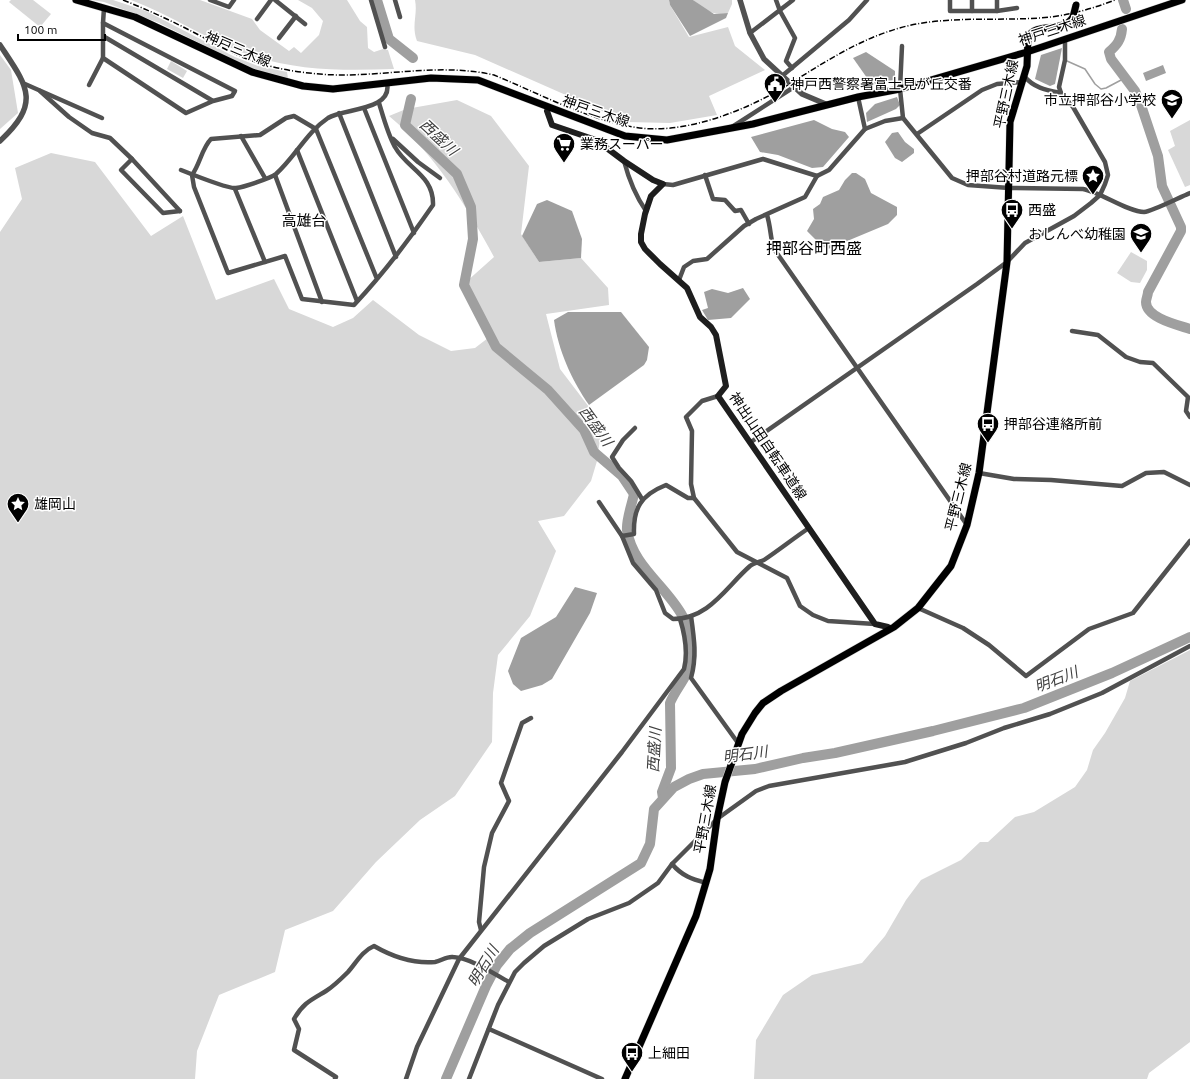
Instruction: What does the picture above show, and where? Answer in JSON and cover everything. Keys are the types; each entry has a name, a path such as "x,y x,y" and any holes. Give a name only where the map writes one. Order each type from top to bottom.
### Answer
{"main road":[{"name":"神戸三木線","path":"76,0 136,17 252,72 303,86 333,89 431,78 478,80 546,109 625,136 667,140 731,128 858,97 900,89 1027,52 1182,0"},
{"name":"平野三木線","path":"625,1079 696,916 706,883 717,819 733,759 742,734 755,713 764,703 781,691 891,627 918,608 950,566 967,525 979,473 1007,262 1010,122 1028,61 1027,42 1030,33 1039,29 1061,26 1073,17 1076,3"},
{"path":"546,109 552,125 596,140 624,161 653,180 663,184"},
{"name":"神出山田自転車道線","path":"663,184 652,196 646,211 640,234 645,249 687,288 700,317 711,327 716,335 726,386 718,396 875,624"},
{"path":"875,624 891,627"}],"street":[{"path":"210,0 228,7 234,0"},
{"path":"257,19 271,0"},
{"path":"275,0 305,24"},
{"path":"371,0 385,47"},
{"path":"395,0 400,17"},
{"path":"740,0 750,33 764,59 802,94 828,105"},
{"path":"776,0 780,11 795,38 786,61 792,68"},
{"path":"750,33 793,0"},
{"path":"782,76 849,20 867,0"},
{"path":"950,0 950,11 997,12 1017,8"},
{"path":"972,0 972,11"},
{"path":"996,0 997,12"},
{"path":"89,85 103,58 104,8"},
{"path":"279,38 296,16"},
{"path":"103,23 235,91 232,96 213,101 186,113 103,58"},
{"path":"103,36 213,101"},
{"path":"751,442 1007,262 1025,243 1074,216 1100,195 1105,184 1108,169 1072,107 1061,93 1059,87 1065,61 1065,39"},
{"path":"0,45 25,84 26,106 21,118 13,129 0,141"},
{"path":"902,46 900,89 903,118 952,178 968,185 1009,188 1092,190 1100,195 1144,212 1190,193"},
{"path":"917,134 982,90 997,84 1023,79 1040,88 1061,93"},
{"path":"182,170 235,188 275,175 316,129 327,119 339,113 364,108 379,103 385,97 388,89 388,83"},
{"path":"25,84 102,118"},
{"path":"731,128 794,87"},
{"path":"40,91 69,117 92,133 110,138 132,159 180,212 163,213 121,170 132,159"},
{"path":"858,97 865,129"},
{"path":"377,279 316,129 294,116 286,118 260,135 211,139 208,142 197,167 192,174 194,187 228,273 285,256 302,299 354,305 357,301 377,279 396,257 433,205 433,197 430,186 395,147 379,103"},
{"path":"364,108 414,233"},
{"path":"339,113 396,257"},
{"path":"680,280 684,267 693,260 707,259 749,224 805,197 817,176 829,170 865,129 885,121 903,118"},
{"path":"241,136 265,178"},
{"path":"392,138 418,162 440,178"},
{"path":"298,150 357,301"},
{"path":"663,184 673,185 763,159 817,176"},
{"path":"624,161 629,181 636,197 646,211"},
{"path":"275,175 322,302"},
{"path":"705,175 712,199 725,200 735,211 741,210 749,224"},
{"path":"235,188 265,262"},
{"path":"767,215 772,230 771,241 774,250 967,525"},
{"path":"1072,331 1098,335 1126,357 1140,362 1153,363 1188,398 1186,410 1190,418"},
{"path":"718,396 702,401 686,418 692,431 691,484 694,498 737,552 787,578 800,606 813,615 828,621 875,624"},
{"path":"635,428 623,440 612,457 619,468 631,481 642,499"},
{"path":"979,473 1014,479 1046,479 1122,486 1146,473 1164,472 1190,485"},
{"path":"622,536 634,534 637,507 642,499 666,486 688,498 694,498"},
{"path":"600,502 622,536 633,563 656,590 665,613 673,619 691,616 707,608 722,596 751,565 809,528"},
{"path":"918,608 963,628 989,645 1026,676 1089,628 1133,613 1190,541"},
{"path":"691,616 694,652 694,664 691,678 738,743"},
{"path":"406,1079 417,1047 459,959 510,896 674,685 684,669 687,659 684,629 680,619"},
{"path":"469,1079 498,1005 515,972 544,946 588,919 629,903 658,883 672,864 717,819 756,791 769,786 905,762 1050,714 1102,693 1190,646"},
{"path":"481,930 479,922 484,867 492,833 509,801 502,783 522,723 531,718"},
{"path":"672,864 679,873 706,883"},
{"path":"335,1079 336,1077 294,1050 299,1029 294,1019 298,1011 310,999 327,990 347,972 366,949 374,946 394,957 424,963 438,961 452,956 477,965 509,982"},
{"path":"489,1029 602,1079"}],"shaded area":[{"path":"11,0 33,0 51,14 40,27 9,2"},
{"path":"91,0 113,0 146,11 235,57 258,66 287,72 288,78 252,69 159,23 104,2"},
{"path":"131,0 200,0 252,19 260,30 289,51 294,47 301,53 319,35 323,21 312,8 298,0 347,0 360,21 367,27 368,48 374,52 383,49 388,50 394,69 336,70 279,63 241,52"},
{"path":"415,0 669,0 670,5 689,37 728,27 735,46 765,70 709,96 717,115 670,123 627,122 475,55 417,41 415,35"},
{"path":"669,0 693,0 714,14 728,13 726,18 690,36 670,5"},
{"path":"693,0 732,0 732,4 728,13 717,14 705,9"},
{"path":"1062,48 1055,84 1050,86 1035,79 1041,55"},
{"path":"866,52 895,71 895,80 872,85 853,58"},
{"path":"0,55 11,70 18,113 0,129"},
{"path":"171,61 187,71 183,78 167,69"},
{"path":"1163,65 1166,73 1146,81 1143,73"},
{"path":"897,97 900,105 896,109 867,122 866,113 875,104"},
{"path":"457,100 491,116 529,166 521,234 539,262 581,258 608,288 609,305 546,314 560,369 602,424 597,461 591,481 564,516 538,521 556,551 530,616 498,655 493,693 492,742 455,796 420,820 376,862 333,911 285,930 275,972 219,995 197,1051 195,1079 0,1079 0,232 22,199 15,168 51,153 95,162 151,236 183,216 216,300 274,279 289,309 333,327 353,318 373,300 419,335 451,351 475,348 488,338 466,282 494,257 472,218 448,181 421,147 389,116 406,109"},
{"path":"814,120 832,129 845,132 849,137 823,167 812,168 778,155 760,152 751,137"},
{"path":"1190,120 1190,185 1185,187 1168,150 1175,146 1170,131"},
{"path":"898,132 905,142 914,149 914,153 902,162 895,158 885,142 892,133"},
{"path":"852,173 856,173 865,179 871,193 897,207 897,215 888,224 828,249 822,246 807,231 814,219 813,209 820,204 823,197 839,190 845,180"},
{"path":"547,200 572,211 582,239 581,258 539,262 522,236 537,204"},
{"path":"1131,252 1147,261 1147,270 1140,283 1131,282 1117,273"},
{"path":"743,288 750,299 731,318 708,320 702,310 708,308 704,292 712,289 728,293"},
{"path":"568,312 621,312 649,347 647,360 644,365 589,405 577,386 562,354 556,331 554,320"},
{"path":"575,587 597,593 590,613 552,679 542,685 521,691 513,684 508,671 521,638 556,617"},
{"path":"1190,650 1190,1042 1149,1073 1147,1079 754,1079 756,1040 783,995 812,975 862,963 885,936 906,900 921,880 961,860 980,842 988,842 1015,817 1034,812 1075,787 1087,770 1093,750 1105,733 1125,698 1130,681"}],"waterway":[{"name":"西盛川","path":"377,0 389,39 413,58"},
{"path":"1123,0 1126,9"},
{"path":"1122,29 1118,42 1109,52 1111,59 1135,91 1141,105 1158,156 1162,186 1181,227 1181,231 1148,292 1146,302 1147,308 1157,317 1190,329"},
{"path":"1067,61 1085,69 1095,84 1101,89 1123,79 1129,82"},
{"name":"西盛川","path":"411,99 405,125 457,174 471,207 473,239 464,285 496,347 548,390 584,430 594,452 622,476 634,494 627,526 632,548 641,563 676,606 685,621 691,639 691,660 688,671 670,703 671,768 662,792 663,798"},
{"name":"明石川","path":"446,1079 486,986 497,965 510,949 530,933 641,863 650,844 654,809 674,787 703,774 755,769 803,758 835,753 933,731 1024,708 1112,673 1190,637"}],"railway":[{"path":"123,0 169,20 240,56 254,62 285,70 332,75 355,75 425,70 471,71 494,75 562,105 598,118 633,127 652,129 692,125 752,104 786,86 859,43 907,26 943,21 1051,17 1084,10 1115,0"}],"place":[{"name":"神戸西警察署富士見が丘交番","path":"775,104"},
{"name":"市立押部谷小学校","path":"1172,120"},
{"name":"業務スーパー","path":"564,164"},
{"name":"押部谷村道路元標","path":"1093,196"},
{"name":"西盛","path":"1012,230"},
{"name":"おしんべ幼稚園","path":"1141,254"},
{"name":"押部谷連絡所前","path":"988,444"},
{"name":"雄岡山","path":"18,524"},
{"name":"上細田","path":"632,1072"}],"district":[{"name":"高雄台","path":"304,220"},
{"name":"押部谷町西盛","path":"814,248"}]}
